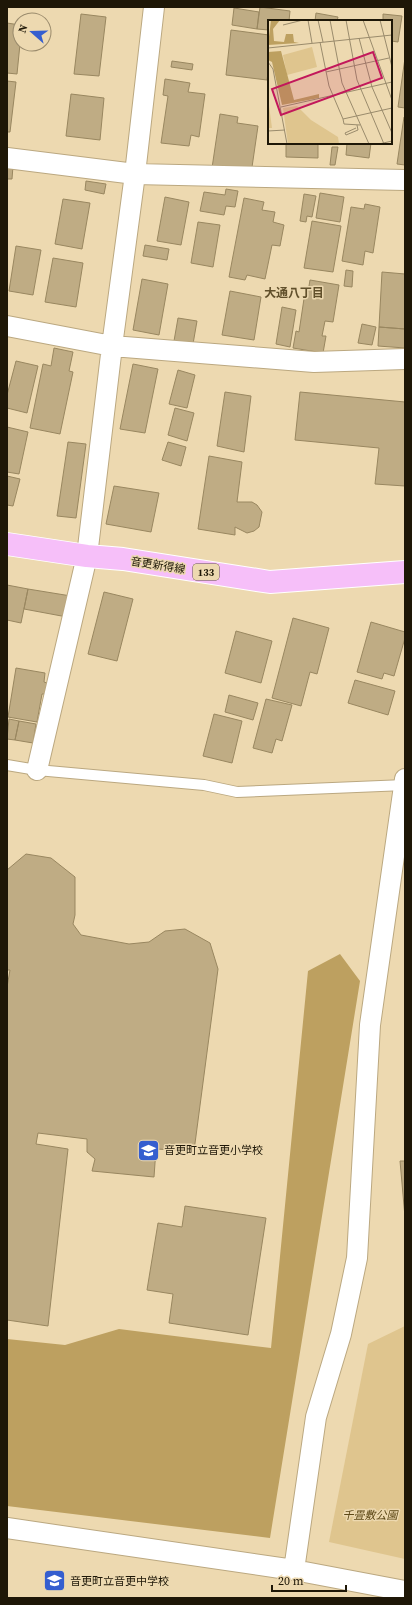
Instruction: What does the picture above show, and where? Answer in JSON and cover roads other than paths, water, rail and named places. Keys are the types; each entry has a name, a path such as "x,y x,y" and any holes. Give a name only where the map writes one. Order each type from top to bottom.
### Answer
{"main road":[{"name":"音更新得線","path":"7,544 87,556 123,559 270,582 405,572"}],"street":[{"path":"37,770 87,556 112,346 135,174 154,7"},
{"path":"7,158 135,174 405,180"},
{"path":"7,326 112,346 314,362 405,359"},
{"path":"294,1570 316,1417 341,1334 357,1258 370,1025 405,783"},
{"path":"7,1528 294,1570 405,1591"}],"lane":[{"path":"7,765 37,770 204,785 237,792 405,783"}],"place":[{"name":"音更町立音更小学校","path":"149,1150"},
{"name":"音更町立音更中学校","path":"55,1581"}],"district":[{"name":"大通八丁目","path":"294,293"}],"park label":[{"name":"千畳敷公園","path":"370,1515"}]}
